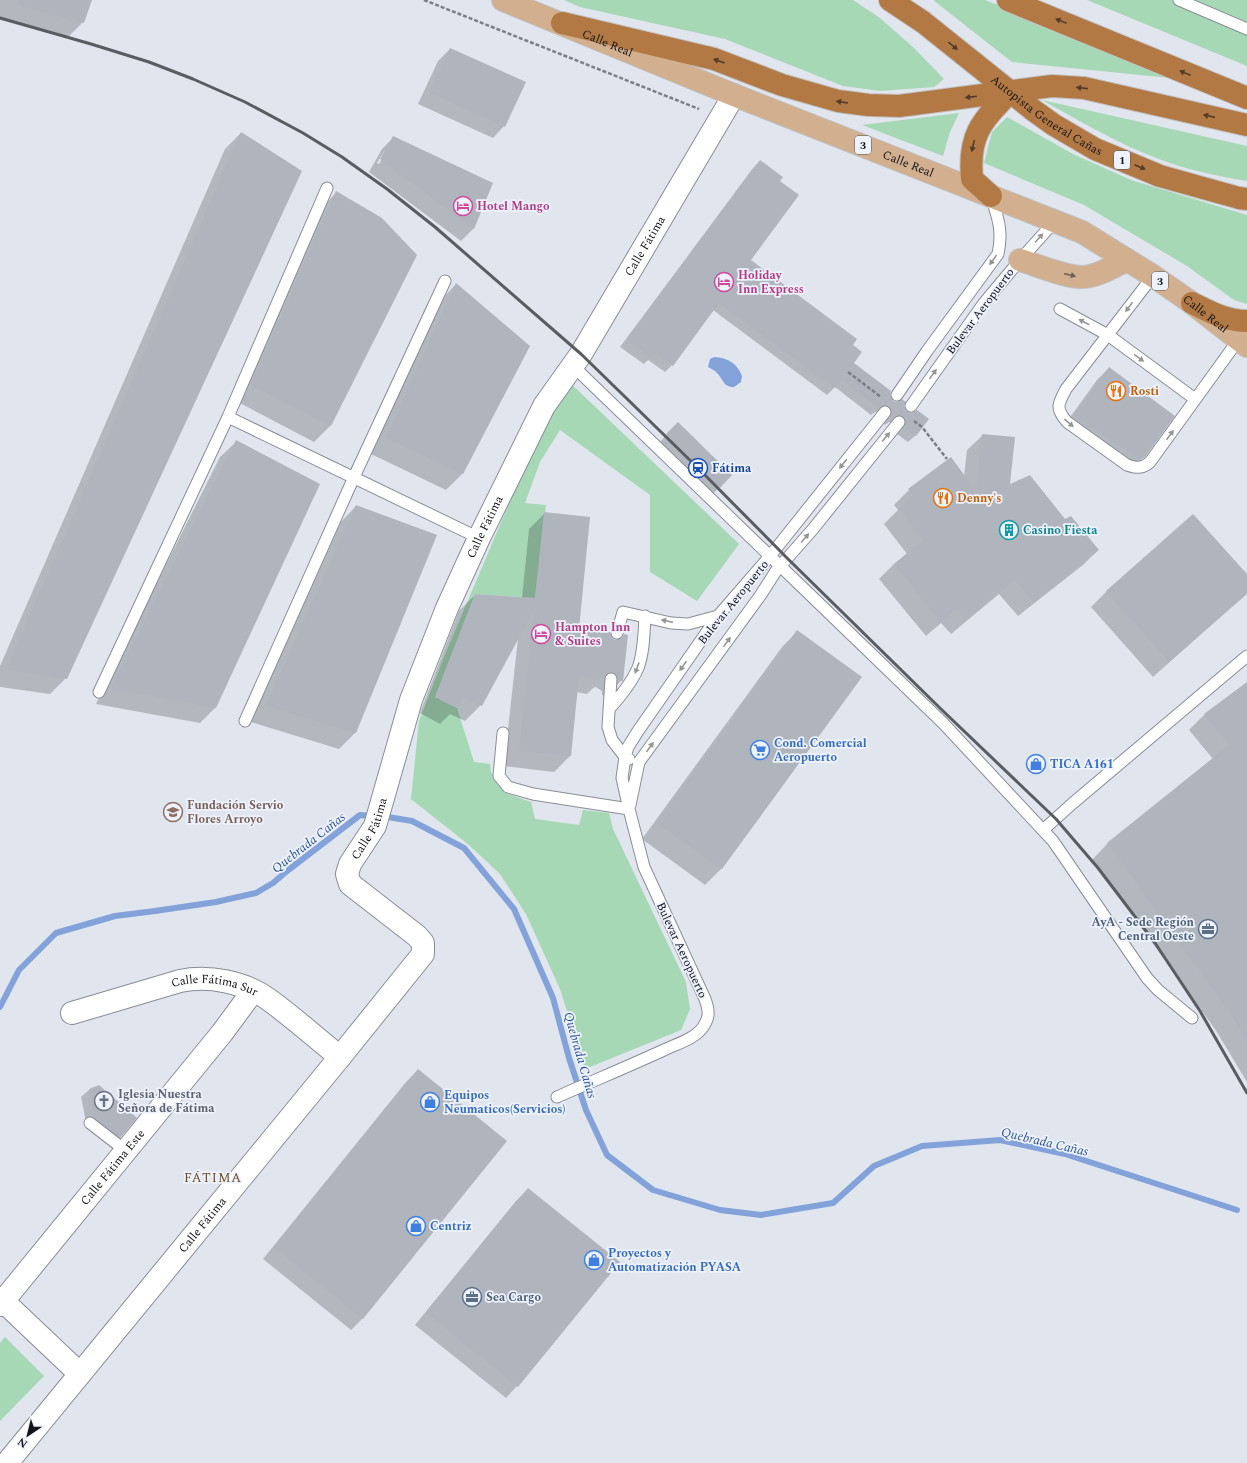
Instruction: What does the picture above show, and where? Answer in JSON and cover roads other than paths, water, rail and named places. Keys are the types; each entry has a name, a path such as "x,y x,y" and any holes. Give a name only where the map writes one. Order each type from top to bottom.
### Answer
{"highway":[{"name":"Autopista General Cañas","path":"890,0 923,22 1010,92 1054,125 1095,148 1160,176 1247,199"},
{"path":"1008,0 1247,98"},
{"path":"562,23 714,59 782,85 838,101 868,105 900,106 1052,86 1084,88 1247,125"},
{"path":"991,196 972,179 970,162 972,146 978,129 990,112 1010,92"},
{"path":"1192,303 1222,318 1238,321 1244,335"}],"main road":[{"name":"Calle Real","path":"503,0 734,95 1082,232 1153,276 1192,303"},
{"path":"1020,260 1074,276 1084,277 1098,273 1128,260"}],"street":[{"name":"Calle Fátima","path":"7,1463 423,954 423,943 417,936 350,884 347,874 350,864 375,826 410,700 447,608 479,538 544,406 573,366 734,95"},
{"name":"Calle Fátima Sur","path":"72,1013 180,981 193,978 207,978 231,983 268,998 340,1057"},
{"name":"Calle Fátima Este","path":"2,1303 222,1033 253,991"},
{"path":"2,1303 80,1374"}],"lane":[{"path":"1179,0 1247,29"},
{"path":"99,692 228,417 327,188"},
{"name":"Bulevar Aeropuerto","path":"897,395 998,254 1001,234 991,196"},
{"name":"Bulevar Aeropuerto","path":"911,406 984,303 1055,221"},
{"path":"1153,276 1066,389 1058,403 1059,413 1067,422 1127,465 1136,468 1145,467 1150,462 1195,399 1244,335"},
{"path":"245,720 445,281"},
{"path":"969,293 984,303"},
{"path":"1060,309 1108,335 1195,399"},
{"path":"573,366 943,723 1053,841 1147,978 1158,990 1192,1018"},
{"name":"Bulevar Aeropuerto","path":"557,1096 634,1064 694,1036 702,1029 708,1019 709,1009 644,867 622,778 625,757 628,747 638,731 718,616 770,556 885,412"},
{"path":"228,417 479,538"},
{"name":"Bulevar Aeropuerto","path":"629,809 639,762 760,596 780,566 813,529 899,422"},
{"path":"617,633 623,612 688,624 718,616"},
{"path":"609,709 624,692 638,667 644,638 645,616"},
{"path":"1043,830 1247,656"},
{"path":"611,679 608,727 612,740 625,757 639,762"},
{"path":"503,732 499,776 508,787 533,794 629,809"},
{"path":"90,1123 126,1151"}],"water":[{"path":"714,357 728,360 735,365 742,376 741,382 734,387 728,386 714,370 708,367 710,359"}],"waterway":[{"name":"Quebrada Cañas","path":"0,1007 19,970 56,933 115,916 216,902 256,893 273,883 360,815 373,816"},
{"name":"Quebrada Cañas","path":"382,816 412,821 464,848 514,909 553,998 569,1058 586,1110 607,1155 653,1190 720,1210 761,1215 833,1203 874,1166 922,1146 1000,1140 1065,1154 1237,1210"}],"railway":[{"path":"0,18 149,62 193,79 245,102 303,133 342,157 387,189 435,227 581,354 942,710 1056,819 1098,868 1155,943 1200,1011 1247,1093"}],"place":[{"name":"Hotel Mango","path":"463,206"},
{"name":"Holiday Inn Express","path":"724,282"},
{"name":"Rosti","path":"1116,391"},
{"name":"Fátima","path":"698,468"},
{"name":"Denny's","path":"943,498"},
{"name":"Casino Fiesta","path":"1009,530"},
{"name":"Hampton Inn & Suites","path":"541,634"},
{"name":"Cond. Comercial Aeropuerto","path":"760,750"},
{"name":"TICA A161","path":"1036,764"},
{"name":"Fundación Servio Flores Arroyo","path":"173,812"},
{"name":"AyA - Sede Región Central Oeste","path":"1208,929"},
{"name":"Iglesia Nuestra Señora de Fátima","path":"104,1101"},
{"name":"Equipos Neumaticos(Servicios)","path":"430,1102"},
{"name":"Centriz","path":"416,1226"},
{"name":"Proyectos y Automatización PYASA","path":"594,1260"},
{"name":"Sea Cargo","path":"472,1297"}],"district":[{"name":"FÁTIMA","path":"213,1177"}]}
